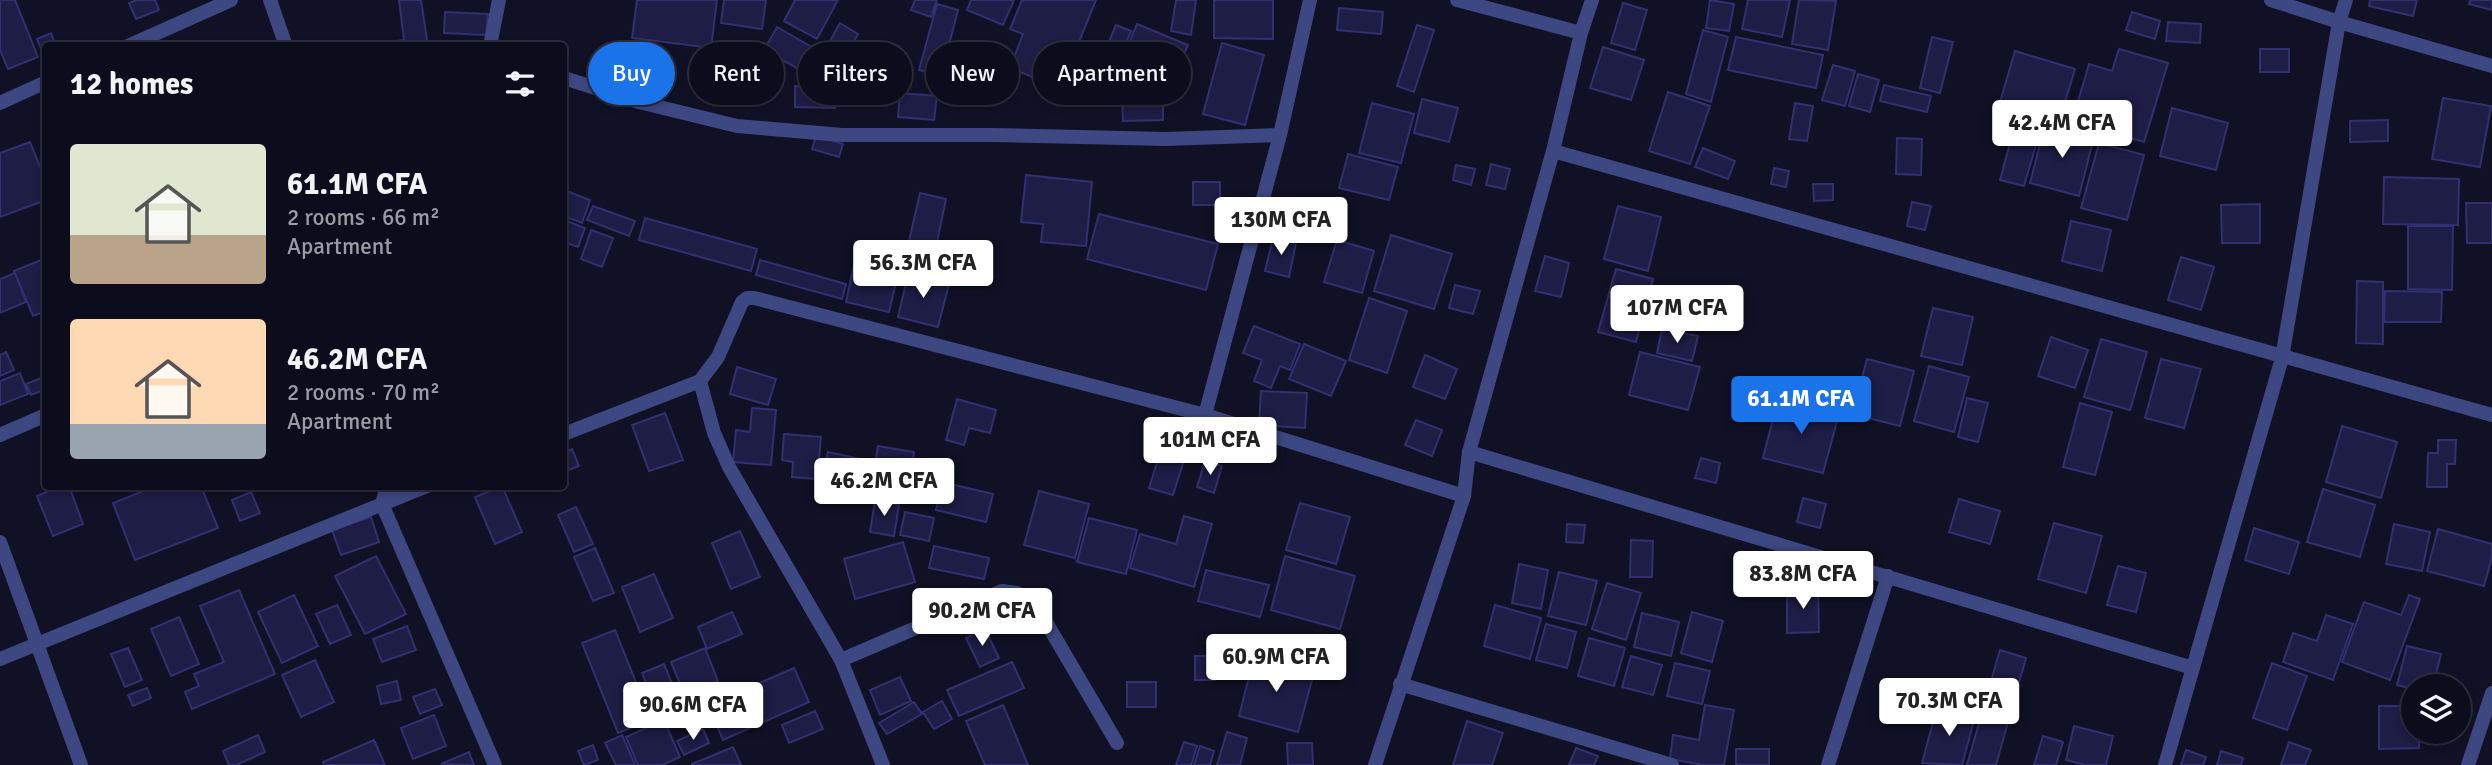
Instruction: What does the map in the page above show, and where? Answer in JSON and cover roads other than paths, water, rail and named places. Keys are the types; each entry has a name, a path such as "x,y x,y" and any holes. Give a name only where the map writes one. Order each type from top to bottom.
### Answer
{"street":[{"path":"137,42 230,0"},
{"path":"270,0 285,42"},
{"path":"491,42 499,0"},
{"path":"1205,415 1280,135 1310,0"},
{"path":"1457,0 1581,33"},
{"path":"1375,765 1464,496 1469,452 1592,0"},
{"path":"2271,0 2492,66"},
{"path":"2165,765 2282,358 2339,22 2346,0"},
{"path":"567,79 639,102 737,125 842,135 1166,139 1280,135"},
{"path":"0,103 42,84"},
{"path":"1553,151 2492,415"},
{"path":"567,433 700,381 718,358 742,302 747,298 754,298 1205,415 1464,496"},
{"path":"700,381 714,433 729,467 841,660 883,765"},
{"path":"0,435 42,417"},
{"path":"1469,452 2193,668"},
{"path":"386,490 382,504 495,765"},
{"path":"0,659 417,490"},
{"path":"0,542 81,765"},
{"path":"1828,765 1888,576"},
{"path":"841,660 1002,592 1017,593 1036,605 1117,743"},
{"path":"1400,684 1672,765"},
{"path":"2468,765 2492,693"}]}
